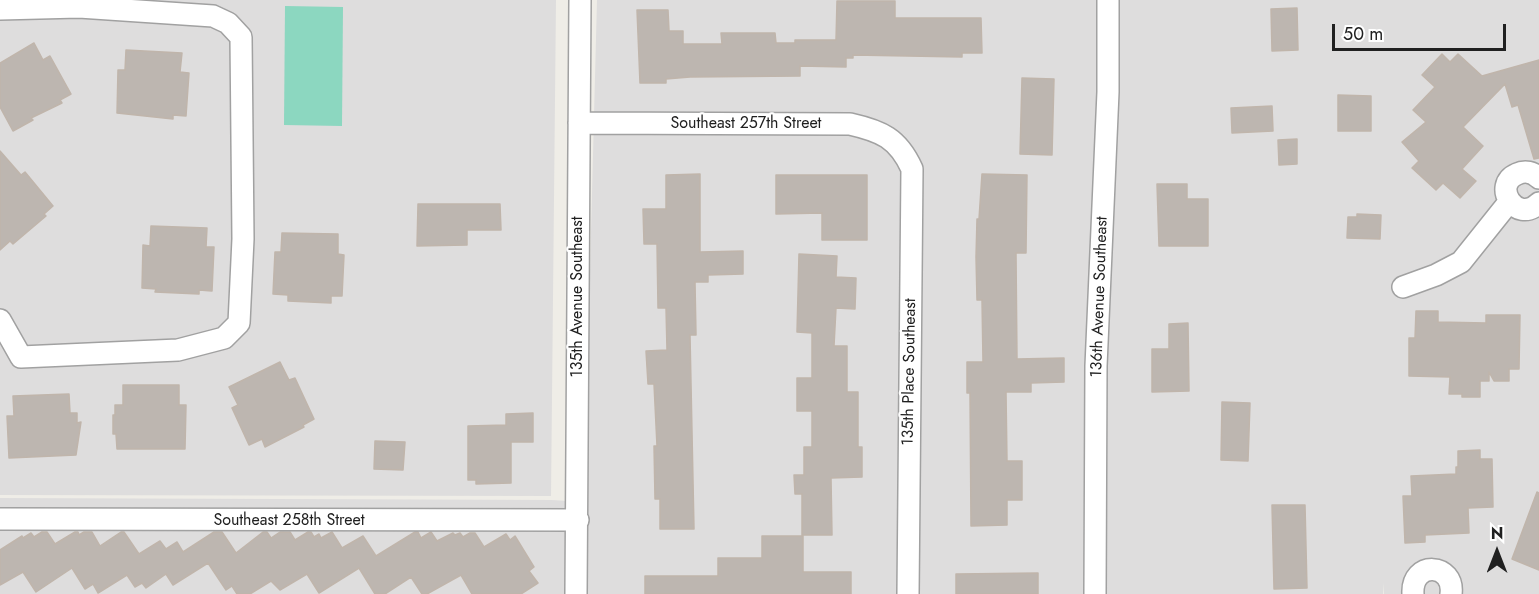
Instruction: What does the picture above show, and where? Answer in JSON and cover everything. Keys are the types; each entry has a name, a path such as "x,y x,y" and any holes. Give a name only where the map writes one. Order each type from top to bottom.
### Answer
{"street":[{"name":"135th Avenue Southeast","path":"576,594 580,0"},
{"name":"136th Avenue Southeast","path":"1095,594 1096,366 1108,92 1108,0"},
{"path":"0,9 37,4 79,4 213,16 228,23 241,37 243,239 239,323 224,338 178,350 21,357 0,320"},
{"name":"Southeast 257th Street","path":"579,123 850,124 873,129 893,141 904,152"},
{"name":"135th Place Southeast","path":"904,152 912,169 908,594"},
{"path":"1539,178 1528,172 1514,175 1506,188 1509,202 1522,209 1529,209 1539,203"},
{"path":"1403,287 1436,275 1461,262 1509,202"},
{"name":"Southeast 258th Street","path":"0,519 578,520"},
{"path":"1413,594 1415,579 1427,570 1435,569 1448,577 1451,594"}],"shaded area":[{"path":"0,0 556,0 551,496 0,495"},
{"path":"597,0 1539,0 1539,594 1384,594 1384,583 1383,594 0,594 0,498 584,502"}],"green space":[{"path":"285,6 343,7 342,126 284,125"}],"building":[{"path":"837,1 895,1 895,18 981,18 982,53 962,53 962,57 853,55 853,58 846,58 846,67 800,66 800,76 690,77 666,79 666,83 640,83 637,10 668,10 669,31 683,31 683,44 722,44 721,33 775,33 776,43 795,43 795,40 836,40"},
{"path":"1297,8 1298,50 1272,51 1271,9"},
{"path":"34,43 43,60 50,56 71,94 60,100 62,103 31,118 33,120 13,131 0,107 0,63"},
{"path":"126,50 182,53 180,72 189,73 186,116 173,115 173,119 117,113 118,70 125,70"},
{"path":"1442,54 1450,62 1458,54 1482,76 1539,60 1539,158 1534,159 1518,105 1512,107 1505,84 1463,127 1483,146 1462,169 1476,181 1460,198 1443,183 1436,190 1412,168 1419,161 1402,142 1426,122 1413,110 1435,87 1422,75"},
{"path":"1022,78 1054,79 1052,155 1020,154"},
{"path":"1338,95 1371,96 1371,131 1338,131"},
{"path":"1272,106 1273,131 1232,133 1231,108"},
{"path":"1297,139 1297,164 1279,165 1278,140"},
{"path":"0,151 21,175 25,172 53,206 44,214 46,216 13,244 10,241 0,250"},
{"path":"700,174 700,252 743,251 743,274 708,275 708,282 695,282 696,335 690,335 694,529 660,529 660,499 655,499 654,446 657,446 654,384 648,384 646,351 667,350 666,308 658,308 657,244 644,244 643,209 666,209 666,175"},
{"path":"982,174 1027,175 1026,253 1016,253 1017,359 1064,358 1064,382 1031,383 1031,392 1006,392 1007,461 1022,461 1022,500 1007,500 1007,525 971,526 970,393 967,393 967,362 983,362 982,300 977,300 976,257"},
{"path":"776,175 867,175 867,240 822,240 822,213 776,214"},
{"path":"1157,184 1187,184 1187,199 1208,199 1208,246 1159,246"},
{"path":"418,204 500,204 501,230 467,230 467,245 417,246"},
{"path":"1357,214 1381,215 1380,239 1347,238 1348,217 1357,217"},
{"path":"151,226 207,228 206,247 214,247 212,291 199,290 199,294 155,292 156,289 142,288 143,245 150,246"},
{"path":"282,233 338,234 338,254 344,255 342,296 331,296 331,303 288,301 288,295 273,294 275,252 281,252"},
{"path":"799,254 837,256 836,277 856,278 855,309 836,308 834,346 847,346 847,392 858,392 858,447 862,447 862,477 831,478 832,535 802,535 802,494 795,494 794,475 804,475 804,447 812,447 812,411 797,411 797,378 812,378 812,333 797,332"},
{"path":"1416,311 1438,311 1438,322 1486,323 1486,315 1520,315 1519,369 1509,369 1509,381 1494,381 1489,372 1489,381 1480,381 1480,397 1449,394 1450,377 1409,376 1409,338 1415,338"},
{"path":"1188,323 1189,391 1152,392 1152,349 1169,349 1169,324"},
{"path":"280,362 289,380 295,378 314,419 303,425 304,427 265,447 262,439 249,445 232,408 238,405 229,387"},
{"path":"123,385 179,385 179,405 186,405 185,449 117,449 116,434 113,434 113,415 115,415 115,405 123,405"},
{"path":"69,394 70,413 77,413 77,423 81,422 76,455 9,458 7,416 14,416 13,396"},
{"path":"1222,402 1250,403 1248,461 1221,460"},
{"path":"533,413 533,442 511,442 511,483 476,484 476,480 468,480 468,426 506,425 506,414"},
{"path":"375,441 405,442 403,470 374,469"},
{"path":"1480,450 1480,459 1492,459 1493,507 1468,508 1469,533 1425,535 1425,542 1405,543 1403,496 1412,496 1411,476 1456,474 1458,451"},
{"path":"1537,492 1539,493 1539,570 1512,559"},
{"path":"1272,505 1305,505 1307,588 1274,589"},
{"path":"47,532 55,544 75,532 79,535 92,532 100,546 124,532 139,554 160,541 166,549 177,542 183,552 214,532 222,532 236,553 263,532 267,532 271,538 280,532 290,532 295,540 308,532 311,532 314,537 319,534 321,538 332,532 342,548 363,536 376,556 415,532 418,532 421,538 431,532 437,541 453,533 455,535 460,533 463,537 475,533 484,547 506,534 510,540 515,536 534,567 529,571 538,583 521,594 472,594 461,575 427,594 422,594 411,577 385,594 375,594 359,568 319,593 307,574 280,590 271,581 250,594 237,594 232,586 226,590 208,563 173,585 166,574 146,588 142,583 135,587 127,575 98,593 93,584 85,589 72,568 36,592 23,572 0,585 0,550 22,536 23,538 31,533 34,537"},
{"path":"762,536 803,536 803,572 851,572 851,594 645,594 645,576 718,576 718,558 762,558"},
{"path":"1038,573 1038,594 956,594 956,574"}]}
